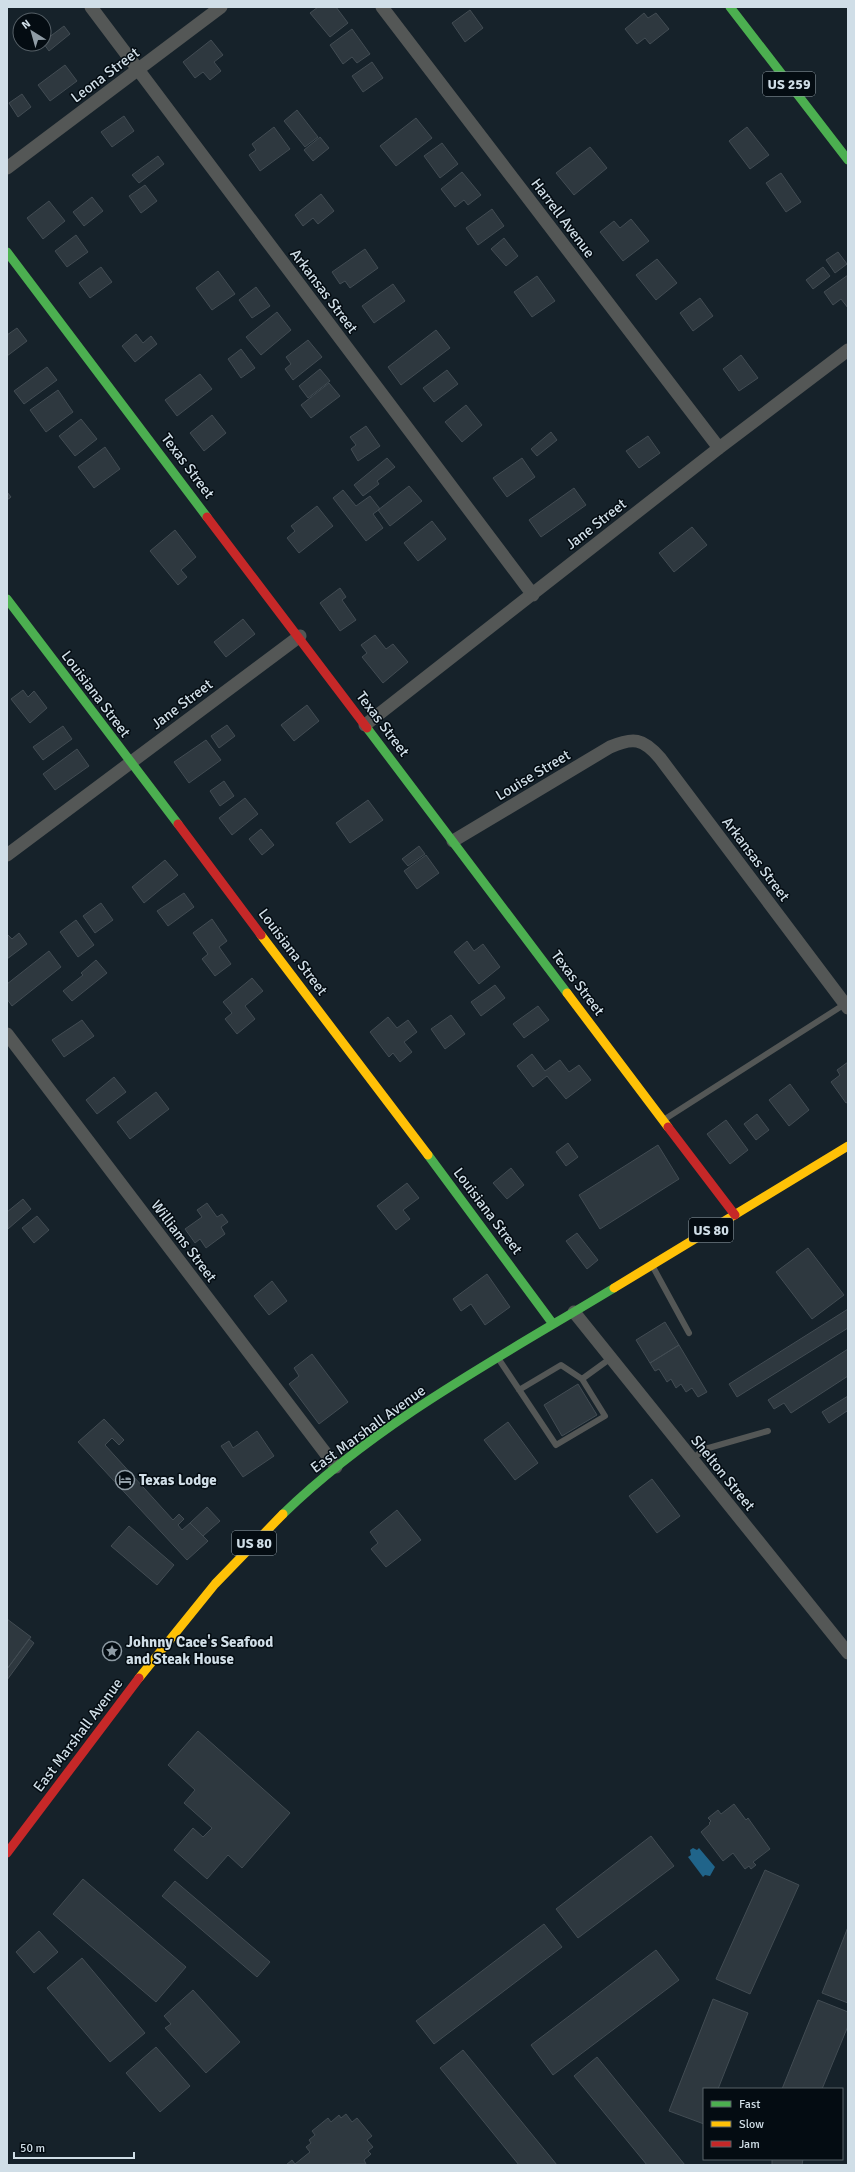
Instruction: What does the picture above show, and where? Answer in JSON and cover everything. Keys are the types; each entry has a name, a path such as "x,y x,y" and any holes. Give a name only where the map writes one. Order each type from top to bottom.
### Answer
{"street":[{"name":"Arkansas Street","path":"90,7 533,595"},
{"name":"Leona Street","path":"7,168 221,7"},
{"name":"Harrell Avenue","path":"382,7 719,448"},
{"name":"US 259","path":"730,7 848,160"},
{"name":"Texas Street","path":"7,252 300,636 365,725 735,1215"},
{"name":"Jane Street","path":"365,725 719,448 848,350"},
{"name":"Louisiana Street","path":"7,599 495,1243 553,1324"},
{"name":"Jane Street","path":"7,855 300,636"},
{"name":"Arkansas Street","path":"632,740 648,746 660,758 847,1006"},
{"name":"Louise Street","path":"453,841 610,747 632,740"},
{"name":"Williams Street","path":"7,1034 336,1468"},
{"name":"East Marshall Avenue","path":"7,1853 192,1611 258,1538 336,1468 400,1419 553,1324 652,1266 848,1146"},
{"name":"Shelton Street","path":"574,1312 848,1653"}],"lane":[{"path":"664,1120 847,1006"},
{"path":"652,1266 690,1333"},
{"path":"498,1358 519,1390 556,1445 605,1416 582,1379 561,1365 519,1390"},
{"path":"582,1379 611,1358"},
{"path":"692,1459 705,1449 768,1431"}],"water":[{"path":"693,1848 697,1850 699,1848 715,1867 710,1876 705,1875 703,1877 688,1857 691,1855 690,1850"}],"building":[{"path":"318,7 336,7 348,23 330,37 310,13"},
{"path":"470,10 483,28 465,42 452,23"},
{"path":"644,13 648,18 656,13 669,29 650,44 645,38 637,44 625,29"},
{"path":"64,26 70,34 52,49 52,35"},
{"path":"352,29 370,54 357,63 352,57 343,64 330,45"},
{"path":"211,40 223,55 214,62 221,71 210,80 203,72 195,78 183,62"},
{"path":"372,62 383,78 363,92 352,76"},
{"path":"65,65 77,81 50,101 38,85"},
{"path":"22,94 31,107 18,117 9,103"},
{"path":"297,110 318,137 305,147 284,121"},
{"path":"124,116 134,131 112,147 101,132"},
{"path":"416,118 432,138 396,166 380,146"},
{"path":"274,127 290,149 260,171 249,155 256,150 252,144"},
{"path":"747,127 769,155 750,169 729,141"},
{"path":"320,137 329,148 313,161 304,150"},
{"path":"442,143 458,164 440,178 424,156"},
{"path":"590,147 607,168 574,195 556,173"},
{"path":"158,156 164,164 139,183 132,175"},
{"path":"462,172 481,195 468,205 464,200 455,207 441,189"},
{"path":"781,173 801,202 786,212 766,183"},
{"path":"145,185 157,201 141,213 129,196"},
{"path":"321,194 334,211 318,224 313,218 303,226 295,215"},
{"path":"92,197 103,211 84,226 73,212"},
{"path":"49,201 65,221 43,239 27,218"},
{"path":"492,209 504,226 478,245 466,228"},
{"path":"631,219 649,241 623,261 600,232 614,221 620,228"},
{"path":"76,235 88,252 67,267 55,251"},
{"path":"504,238 518,256 506,266 491,249"},
{"path":"365,249 378,268 350,288 345,281 340,284 332,272"},
{"path":"838,252 847,264 835,273 826,260"},
{"path":"657,259 677,283 656,300 636,275"},
{"path":"101,267 112,282 90,298 79,283"},
{"path":"823,267 830,276 813,289 806,280"},
{"path":"218,271 235,294 212,310 196,288"},
{"path":"848,275 848,308 841,299 833,305 824,292"},
{"path":"537,276 555,301 532,317 514,292"},
{"path":"393,284 405,301 374,323 362,306"},
{"path":"256,287 270,306 252,318 239,300"},
{"path":"700,298 713,316 693,331 680,313"},
{"path":"277,312 291,330 261,355 246,337"},
{"path":"17,328 27,341 7,356 7,335"},
{"path":"436,330 450,348 401,385 388,367"},
{"path":"136,334 143,343 151,336 157,344 135,362 122,346"},
{"path":"308,340 322,357 293,380 285,369 291,364 286,357"},
{"path":"241,349 255,368 241,378 228,359"},
{"path":"741,355 758,378 739,391 723,369"},
{"path":"47,367 57,380 24,404 14,391"},
{"path":"320,369 330,381 308,398 299,386"},
{"path":"447,370 458,384 434,402 423,388"},
{"path":"200,374 212,389 177,416 165,400"},
{"path":"329,383 340,396 311,418 301,405"},
{"path":"58,390 73,412 46,432 30,410"},
{"path":"466,405 482,425 462,442 445,422"},
{"path":"212,415 226,433 204,451 190,433"},
{"path":"81,419 97,439 75,456 59,436"},
{"path":"366,426 380,446 358,461 351,449 356,445 350,437"},
{"path":"551,432 557,440 537,456 531,449"},
{"path":"648,436 660,453 639,468 626,451"},
{"path":"105,447 120,469 94,488 78,467"},
{"path":"387,458 395,467 377,481 379,484 363,496 354,485"},
{"path":"522,458 535,477 507,497 493,478"},
{"path":"409,486 422,501 390,526 378,510"},
{"path":"574,488 586,505 541,537 529,520"},
{"path":"343,490 356,506 370,496 380,509 373,514 383,528 366,541 333,498"},
{"path":"7,492 11,497 7,500"},
{"path":"317,506 333,526 299,553 287,538 295,531 291,526"},
{"path":"432,521 446,539 418,561 404,543"},
{"path":"692,527 707,545 674,572 659,553"},
{"path":"175,530 196,557 181,570 187,577 178,585 150,551"},
{"path":"340,588 346,597 342,600 356,620 340,631 320,603"},
{"path":"243,619 255,634 226,657 214,642"},
{"path":"375,635 386,649 393,644 408,662 383,683 362,657 367,653 361,645"},
{"path":"23,690 28,697 34,691 47,708 30,723 11,699"},
{"path":"307,705 319,721 294,741 281,725"},
{"path":"227,725 235,736 219,748 211,736"},
{"path":"63,726 72,739 43,760 33,747"},
{"path":"206,740 221,760 189,783 174,762"},
{"path":"77,749 89,766 55,790 43,774"},
{"path":"224,781 234,796 220,806 210,791"},
{"path":"245,798 258,814 232,835 219,818"},
{"path":"368,800 383,820 350,843 336,823"},
{"path":"261,829 274,845 262,855 249,839"},
{"path":"419,846 425,854 408,866 402,859"},
{"path":"426,855 439,873 417,889 404,871"},
{"path":"165,860 178,875 144,903 132,887"},
{"path":"184,893 194,907 168,926 157,911"},
{"path":"101,903 113,920 95,933 83,916"},
{"path":"212,919 227,941 219,947 231,964 215,976 202,959 208,954 193,933"},
{"path":"76,920 94,945 78,957 60,932"},
{"path":"19,933 27,944 7,959 7,934 12,939"},
{"path":"467,941 474,951 483,944 500,967 479,984 454,952"},
{"path":"49,951 61,967 12,1006 7,999 7,984"},
{"path":"96,960 107,973 72,1001 63,991 83,975 81,973"},
{"path":"252,978 263,991 245,1006 255,1019 237,1034 225,1019 232,1013 223,1002"},
{"path":"495,985 505,998 481,1016 471,1002"},
{"path":"538,1006 549,1020 524,1038 513,1024"},
{"path":"451,1015 465,1034 445,1049 431,1029"},
{"path":"388,1017 397,1028 408,1020 417,1032 404,1042 412,1052 400,1062 393,1053 389,1057 370,1032"},
{"path":"82,1020 94,1036 64,1057 52,1040"},
{"path":"532,1054 545,1071 560,1060 569,1072 579,1065 591,1080 566,1099 547,1076 533,1087 517,1066"},
{"path":"848,1062 848,1102 846,1103 831,1082 840,1075 837,1070"},
{"path":"114,1077 126,1092 97,1114 86,1100"},
{"path":"790,1084 809,1110 789,1126 769,1100"},
{"path":"156,1092 169,1109 130,1139 117,1122"},
{"path":"757,1114 769,1130 756,1140 744,1124"},
{"path":"726,1120 748,1150 730,1164 707,1134"},
{"path":"568,1143 578,1157 566,1166 556,1152"},
{"path":"658,1145 679,1179 600,1229 579,1195"},
{"path":"511,1168 524,1185 507,1199 493,1183"},
{"path":"407,1183 419,1198 403,1210 410,1219 396,1230 377,1206"},
{"path":"23,1199 31,1209 8,1229 7,1212"},
{"path":"207,1203 217,1217 222,1214 228,1222 221,1227 225,1234 206,1248 200,1239 195,1243 185,1229 202,1217 197,1210"},
{"path":"37,1216 49,1230 34,1243 22,1228"},
{"path":"577,1233 598,1260 587,1269 566,1241"},
{"path":"808,1248 844,1295 812,1319 776,1272"},
{"path":"487,1274 510,1307 485,1325 471,1304 461,1311 453,1299"},
{"path":"272,1281 287,1301 269,1315 254,1296"},
{"path":"848,1309 848,1328 737,1397 729,1384"},
{"path":"665,1322 679,1345 650,1363 636,1340"},
{"path":"679,1345 707,1392 698,1397 692,1388 686,1392 681,1384 676,1388 671,1379 667,1382 659,1369 655,1371 650,1363"},
{"path":"848,1349 848,1376 791,1413 784,1403 774,1409 768,1400"},
{"path":"312,1354 348,1402 319,1424 289,1384 299,1376 294,1368"},
{"path":"578,1384 597,1415 562,1436 544,1405"},
{"path":"848,1396 848,1414 847,1411 829,1423 822,1412"},
{"name":"Texas Lodge","path":"104,1419 124,1440 119,1445 112,1438 105,1445 173,1520 179,1514 184,1519 178,1525 182,1530 190,1523 208,1541 187,1560 78,1442"},
{"path":"508,1422 538,1463 515,1480 484,1440"},
{"path":"257,1431 274,1456 243,1477 221,1446 229,1441 233,1448"},
{"path":"652,1479 680,1516 657,1533 629,1496"},
{"path":"207,1507 220,1521 203,1536 190,1523"},
{"path":"397,1510 421,1540 386,1567 371,1549 378,1543 370,1532"},
{"path":"129,1526 174,1565 157,1585 111,1546"},
{"path":"7,1619 31,1637 7,1669"},
{"path":"29,1639 34,1643 7,1680 7,1669"},
{"path":"198,1731 290,1813 242,1868 228,1855 207,1879 174,1850 193,1828 203,1837 212,1828 184,1803 195,1790 168,1765"},
{"path":"734,1804 746,1820 748,1818 770,1849 753,1862 756,1865 751,1869 749,1866 745,1869 733,1853 723,1861 701,1832 710,1824 709,1823 711,1821 708,1818 718,1810 721,1814"},
{"path":"651,1836 674,1866 578,1938 556,1909"},
{"path":"765,1870 799,1885 750,1994 716,1979"},
{"path":"83,1879 186,1967 156,2002 53,1914"},
{"path":"175,1881 270,1962 257,1977 162,1896"},
{"path":"544,1924 562,1947 434,2044 416,2021"},
{"path":"848,1927 848,2003 822,1993"},
{"path":"39,1931 58,1952 34,1973 16,1952"},
{"path":"656,1950 679,1980 553,2075 531,2045"},
{"path":"82,1958 145,2033 110,2062 47,1988"},
{"path":"193,1990 240,2042 206,2073 165,2028 171,2024 164,2016"},
{"path":"713,1999 748,2013 718,2088 703,2088 703,2124 669,2111"},
{"path":"818,2000 848,2012 848,2026 822,2088 782,2088"},
{"path":"156,2047 190,2086 160,2112 126,2073"},
{"path":"463,2050 557,2165 519,2165 440,2068"},
{"path":"597,2057 685,2165 647,2165 574,2076"},
{"path":"346,2114 352,2122 357,2118 372,2136 367,2140 373,2147 368,2151 371,2154 364,2160 366,2164 286,2165 292,2160 295,2164 310,2152 306,2147 311,2143 309,2140 315,2135 312,2131 328,2118 331,2122 339,2115 341,2118"},
{"path":"772,2160 803,2160 802,2165 772,2165"}],"traffic: fast":[{"path":"730,7 848,160"},
{"path":"7,252 207,517"},
{"path":"7,599 178,824"},
{"path":"367,728 567,993"},
{"path":"428,1155 553,1324"},
{"path":"283,1514 320,1480 359,1449 400,1420 484,1365 614,1288"}],"traffic: slow":[{"path":"261,935 428,1155"},
{"path":"567,993 668,1127"},
{"path":"614,1288 848,1146"},
{"path":"139,1678 215,1584 283,1514"}],"traffic: jam":[{"path":"207,517 367,728"},
{"path":"178,824 261,935"},
{"path":"668,1127 735,1215"},
{"path":"7,1853 139,1678"}],"place":[{"name":"Texas Lodge","path":"125,1480"},
{"name":"Johnny Cace's Seafood and Steak House","path":"112,1651"}]}
